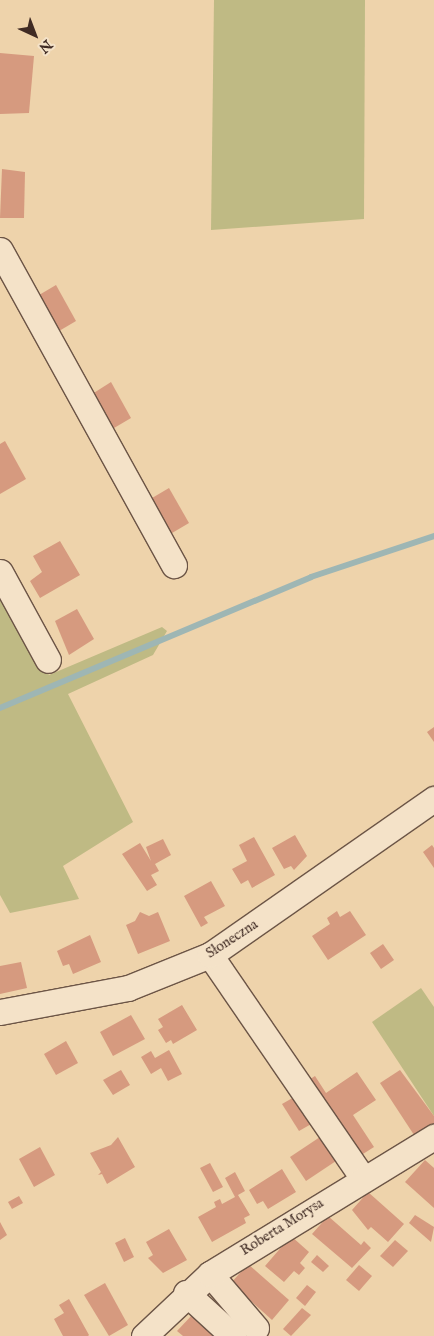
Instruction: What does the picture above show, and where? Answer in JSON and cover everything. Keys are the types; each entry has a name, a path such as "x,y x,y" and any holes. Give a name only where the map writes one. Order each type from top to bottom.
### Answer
{"street":[{"path":"0,250 174,565"},
{"path":"0,572 48,660"},
{"name":"Słoneczna","path":"0,1012 128,988 210,955 434,799"},
{"path":"210,955 362,1177"},
{"name":"Roberta Morysa","path":"144,1336 186,1293 210,1274 362,1177 434,1137"},
{"path":"210,1274 256,1328"},
{"path":"186,1293 233,1336"}],"shaded area":[{"path":"214,0 365,0 364,219 211,230"},
{"path":"0,586 49,675 162,627 167,631 153,655 68,694 133,822 63,866 79,899 10,913 0,895"},
{"path":"421,988 434,1007 434,1116 372,1022"}],"building":[{"path":"0,53 34,56 29,113 0,114"},
{"path":"2,169 25,172 24,218 0,218"},
{"path":"56,285 76,321 54,334 34,298"},
{"path":"111,382 131,418 109,431 89,396"},
{"path":"5,441 26,479 0,494 0,444"},
{"path":"169,488 189,523 167,536 147,501"},
{"path":"60,541 80,575 40,598 30,581 42,572 33,556"},
{"path":"77,609 94,639 69,655 55,621"},
{"path":"434,727 434,742 427,732"},
{"path":"295,835 307,856 294,870 291,866 284,869 272,848"},
{"path":"254,837 275,875 252,888 248,880 241,884 232,869 247,861 239,845"},
{"path":"163,839 171,855 155,864 159,871 151,875 157,885 147,891 122,854 140,843 151,861 146,847"},
{"path":"432,845 434,848 434,868 423,852"},
{"path":"211,881 225,906 204,917 208,923 201,927 184,896"},
{"path":"337,911 340,917 350,911 366,935 328,960 312,936 330,924 327,918"},
{"path":"140,912 149,916 158,912 170,941 138,954 126,925 135,921"},
{"path":"90,935 101,962 73,974 69,964 63,966 57,951"},
{"path":"383,944 394,960 381,969 370,953"},
{"path":"21,962 27,988 0,994 0,966"},
{"path":"182,1005 197,1030 173,1044 171,1040 166,1043 158,1030 163,1027 158,1019"},
{"path":"131,1015 145,1039 113,1056 100,1032"},
{"path":"66,1041 78,1063 56,1075 44,1054"},
{"path":"169,1050 182,1074 168,1081 161,1068 151,1074 141,1057 151,1051 155,1058"},
{"path":"121,1070 130,1085 113,1095 103,1080"},
{"path":"400,1070 434,1116 434,1128 416,1138 380,1083"},
{"path":"357,1072 376,1100 353,1115 374,1147 355,1159 304,1083 315,1076 326,1093"},
{"path":"296,1096 313,1123 299,1131 282,1104"},
{"path":"323,1135 339,1159 306,1181 290,1157"},
{"path":"118,1137 135,1167 107,1184 102,1174 98,1175 101,1172 90,1153 111,1145"},
{"path":"40,1147 55,1175 34,1187 19,1159"},
{"path":"425,1160 434,1168 434,1208 405,1182"},
{"path":"210,1163 223,1187 213,1192 200,1168"},
{"path":"282,1169 296,1192 268,1209 263,1201 257,1204 249,1190"},
{"path":"235,1172 245,1191 238,1195 250,1215 244,1218 246,1223 212,1242 198,1217 216,1207 214,1202 220,1199 222,1204 235,1197 225,1178"},
{"path":"368,1192 404,1224 388,1242 371,1227 368,1230 352,1210"},
{"path":"19,1196 23,1203 12,1209 8,1202"},
{"path":"415,1215 434,1227 431,1242 409,1223"},
{"path":"328,1216 361,1245 364,1241 371,1248 352,1268 312,1234"},
{"path":"0,1222 7,1235 0,1240"},
{"path":"169,1229 187,1260 163,1273 148,1258 153,1255 146,1242"},
{"path":"291,1236 309,1252 300,1263 305,1268 299,1275 294,1271 284,1282 265,1266"},
{"path":"125,1238 134,1257 124,1262 115,1243"},
{"path":"395,1240 408,1251 393,1267 380,1256"},
{"path":"317,1255 329,1266 323,1272 311,1262"},
{"path":"248,1264 289,1300 272,1320 231,1283"},
{"path":"359,1265 372,1276 359,1291 346,1280"},
{"path":"105,1283 128,1325 109,1336 84,1295"},
{"path":"307,1285 316,1292 305,1306 296,1298"},
{"path":"69,1299 88,1336 63,1336 54,1319 64,1313 59,1305"},
{"path":"302,1308 311,1315 291,1336 283,1329"},
{"path":"193,1314 218,1336 183,1336 177,1331"}],"waterway":[{"path":"0,708 311,577 434,536"}]}
